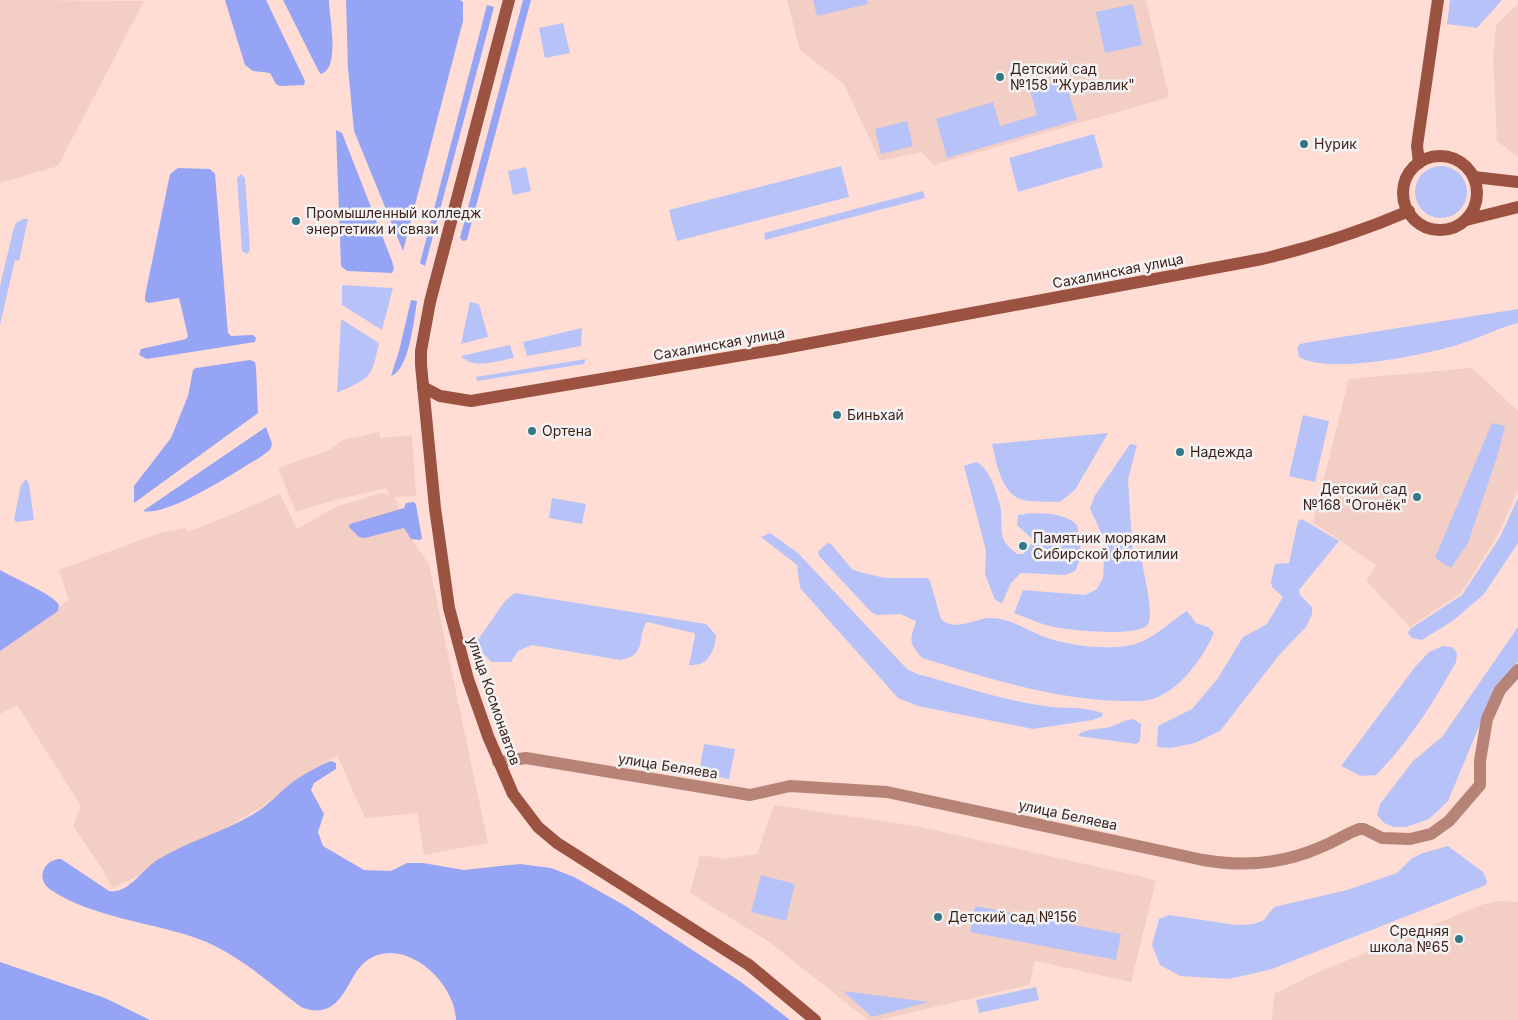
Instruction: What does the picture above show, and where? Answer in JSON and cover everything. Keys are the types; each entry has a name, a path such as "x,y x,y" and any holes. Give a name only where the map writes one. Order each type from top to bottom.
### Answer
{"main road":[{"path":"423,387 421,351 430,302 509,0"},
{"path":"1419,163 1417,146 1438,0"},
{"path":"1466,220 1476,204 1477,192 1474,177 1468,168 1450,157 1429,158 1419,163 1406,180 1404,202 1414,219 1430,228 1449,229 1466,220 1518,208"},
{"path":"1474,177 1518,182"},
{"name":"Сахалинская улица","path":"423,387 440,396 471,401 779,349 1305,250 1409,212"},
{"name":"улица Космонавтов","path":"423,387 438,534 450,613 468,679 498,762 513,794 538,827 557,843 750,966 816,1020"}],"street":[{"name":"улица Беляева","path":"498,762 526,758 750,795 790,786 887,792 1203,860 1227,864 1264,864 1320,848 1359,829 1364,829 1382,838 1396,840 1422,837 1438,830 1459,811 1480,785 1480,761 1487,719 1500,690 1518,670"}],"shaded area":[{"path":"0,0 144,1 58,166 0,183"},
{"path":"225,0 266,0 305,81 304,85 280,86 276,84 270,73 253,71 245,65"},
{"path":"283,0 329,0 332,41 331,62 327,70 321,74 318,70"},
{"path":"346,0 460,0 463,2 463,21 403,251 354,131 348,68"},
{"path":"523,0 531,0 467,240 463,241 460,238"},
{"name":"Детский сад №158 \"Журавлик\"","path":"787,0 1146,0 1169,97 934,165 921,152 880,161 844,84 800,50"},
{"path":"813,0 867,0 868,4 817,16"},
{"path":"1450,0 1502,0 1477,28 1447,24"},
{"path":"1133,4 1142,45 1105,53 1096,12"},
{"path":"1518,4 1518,157 1497,141 1493,58 1496,25"},
{"path":"487,5 494,7 425,266 420,263"},
{"path":"563,23 570,53 545,58 539,28"},
{"path":"1065,80 1077,120 947,158 936,119 993,102 1000,126 1037,115 1030,90"},
{"path":"907,121 913,146 881,154 875,129"},
{"path":"336,130 342,133 392,261 394,269 392,273 347,271 341,266"},
{"path":"1094,134 1103,167 1018,192 1009,158"},
{"path":"841,166 849,197 677,241 669,210"},
{"path":"1441,166 1455,170 1463,178 1467,192 1463,206 1455,214 1441,218 1427,214 1419,206 1415,192 1419,178 1427,170"},
{"path":"526,167 531,191 513,195 508,171"},
{"path":"178,168 210,169 215,174 228,333 231,336 253,335 256,338 255,342 147,359 139,355 141,349 186,339 188,336 179,298 149,303 145,301 170,174"},
{"path":"241,174 245,178 250,250 247,254 242,251 237,178"},
{"path":"923,191 925,198 765,240 764,233"},
{"path":"23,219 28,219 19,261 15,260 0,325 0,286 13,231 16,223"},
{"path":"342,285 393,288 382,330 342,305"},
{"path":"411,300 417,301 410,343 402,364 397,372 391,376 399,351"},
{"path":"470,302 479,304 488,337 461,344"},
{"path":"1518,309 1518,323 1457,345 1400,358 1376,362 1332,364 1313,362 1299,357 1297,348 1300,344 1310,342"},
{"path":"341,319 379,343 374,364 368,376 357,384 337,393"},
{"path":"582,328 581,346 527,356 523,342"},
{"path":"510,345 514,358 479,364 472,363 461,356"},
{"path":"586,359 584,364 477,381 476,377"},
{"path":"250,360 255,362 256,368 258,413 134,503 134,486 171,438 188,396 193,370"},
{"name":"Детский сад №168 \"Огонёк\"","path":"1472,368 1518,411 1518,490 1498,535 1461,593 1410,627 1366,581 1376,565 1313,522 1349,379"},
{"path":"1303,415 1329,421 1315,482 1289,476"},
{"path":"1492,423 1505,426 1499,451 1468,543 1451,568 1435,558"},
{"path":"266,427 272,444 270,450 259,458 184,501 154,511 143,511"},
{"path":"379,432 380,438 412,435 416,496 395,497 411,539 429,564 488,843 424,855 417,813 365,818 337,755 261,807 169,861 112,888 103,870 73,826 81,806 17,705 0,714 0,650 69,600 59,570 160,533 185,528 189,532 280,494 297,529 338,506 382,493 389,495 386,488 331,501 296,512 278,468 328,451 343,440"},
{"path":"1108,433 1075,490 1060,502 1020,499 1008,490 1000,475 992,444"},
{"path":"1130,444 1137,445 1128,480 1133,556 1142,562 1150,605 1148,624 1132,631 1088,631 1049,626 1014,613 1023,590 1085,595 1097,589 1103,578 1105,541 1090,509 1094,497"},
{"path":"976,462 985,470 995,490 1001,509 1003,537 1008,546 1017,554 1023,554 1032,543 1031,538 1017,525 1018,515 1041,513 1057,515 1077,525 1082,556 1075,571 1065,575 1021,573 1011,583 1002,603 995,600 985,574 986,551 964,466"},
{"path":"26,479 29,484 34,520 16,522 14,519 21,485"},
{"path":"552,498 586,504 582,524 549,518"},
{"path":"1518,498 1518,543 1484,594 1454,620 1422,640 1412,638 1408,633 1410,629 1462,595 1500,537"},
{"path":"414,502 422,538 420,540 411,539 404,528 365,538 359,537 349,527 350,524 404,508 406,503"},
{"path":"1302,519 1339,541 1299,590 1300,595 1312,607 1312,614 1306,627 1280,654 1220,731 1195,743 1171,748 1157,747 1158,726 1192,709 1218,678 1243,637 1267,624 1283,597 1272,587 1271,582 1275,564 1289,563 1298,521"},
{"path":"770,533 798,553 907,669 917,674 1012,700 1045,706 1088,709 1102,713 1103,716 1093,720 1033,729 918,706 898,698 800,588 797,565 761,537"},
{"path":"827,543 831,544 852,569 859,572 885,578 927,578 930,581 941,619 953,625 992,618 1011,622 1042,636 1065,643 1093,647 1121,647 1133,645 1149,638 1187,611 1196,623 1208,627 1214,633 1204,653 1190,672 1163,695 1150,700 1098,700 1021,687 922,658 911,641 916,621 900,614 877,615 871,612 819,556 818,552"},
{"path":"0,570 41,591 59,605 58,611 0,651"},
{"path":"515,593 706,624 716,635 714,647 709,657 701,664 689,665 694,633 647,622 638,650 629,658 620,660 532,645 518,651 511,662 491,662 477,646 477,641 505,601"},
{"path":"1518,627 1518,662 1496,686 1448,801 1429,819 1406,827 1394,827 1384,823 1377,815 1380,804 1413,761 1442,737"},
{"path":"1443,646 1452,647 1457,653 1456,662 1410,736 1388,763 1376,775 1361,776 1341,766 1415,667 1429,652"},
{"path":"1133,719 1141,724 1140,741 1136,744 1078,736 1086,731 1109,727"},
{"path":"704,744 735,749 729,779 699,773"},
{"path":"331,761 336,763 336,769 314,783 311,790 324,814 318,832 323,846 364,870 391,871 407,863 423,863 464,870 520,864 551,868 574,877 624,905 741,982 790,1020 456,1020 447,990 437,977 410,957 395,953 379,955 365,962 356,972 341,997 327,1009 308,1009 301,1007 238,959 211,944 178,932 84,907 51,890 43,881 43,871 46,866 50,862 61,859 109,891 123,889 159,859 252,815 287,786 312,770"},
{"name":"Детский сад №156","path":"774,805 916,826 1156,880 1131,982 1035,961 1029,985 879,1020 868,1020 768,941 690,893 700,855 723,859 757,854"},
{"path":"1448,846 1483,872 1487,881 1486,885 1272,969 1229,979 1180,976 1160,965 1152,945 1159,919 1169,915 1236,925 1254,924 1264,920 1274,907 1347,890 1397,873 1412,858"},
{"path":"761,875 795,884 786,921 751,912"},
{"name":"Средняя школа №65","path":"1498,901 1518,902 1518,1020 1272,1020 1274,994 1314,974 1484,904"},
{"path":"975,906 1121,934 1116,960 970,932"},
{"path":"0,962 105,998 150,1020 0,1020"},
{"path":"1036,987 1039,1000 979,1013 976,1000"},
{"path":"843,991 929,1002 872,1017"}],"place":[{"name":"Детский сад №158 \"Журавлик\"","path":"1000,77"},
{"name":"Нурик","path":"1304,144"},
{"name":"Промышленный колледж энергетики и связи","path":"296,221"},
{"name":"Биньхай","path":"837,415"},
{"name":"Ортена","path":"532,431"},
{"name":"Надежда","path":"1180,452"},
{"name":"Детский сад №168 \"Огонёк\"","path":"1417,497"},
{"name":"Памятник морякам Сибирской флотилии","path":"1023,546"},
{"name":"Детский сад №156","path":"938,917"},
{"name":"Средняя школа №65","path":"1459,939"}]}
